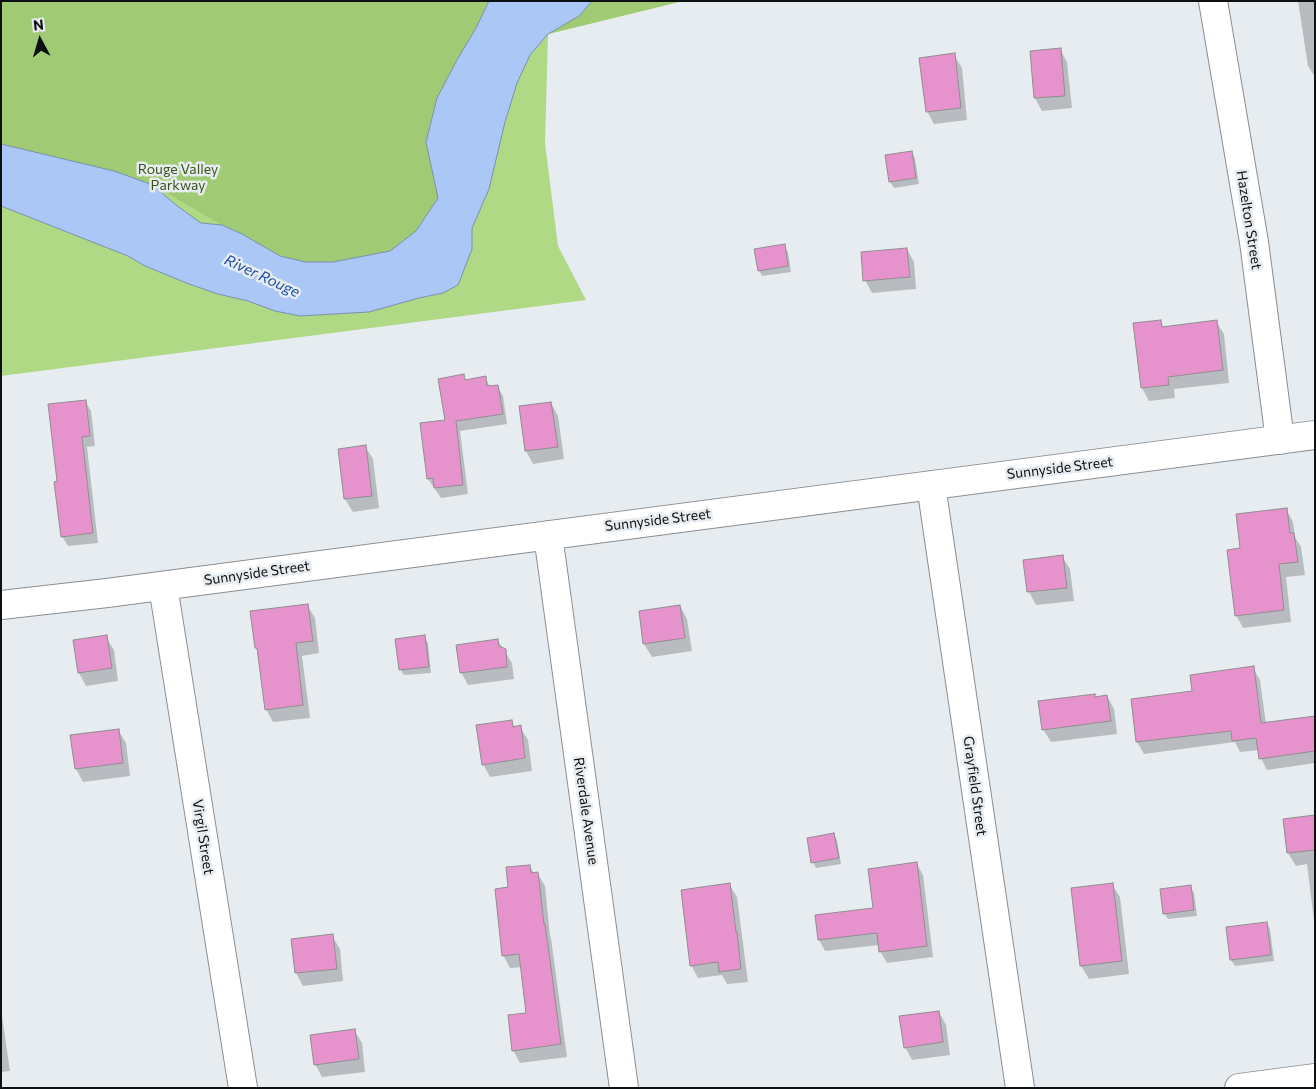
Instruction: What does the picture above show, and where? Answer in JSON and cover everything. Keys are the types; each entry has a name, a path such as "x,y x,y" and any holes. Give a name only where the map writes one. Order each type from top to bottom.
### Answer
{"street":[{"name":"Hazelton Street","path":"1213,1 1254,242 1280,440"},
{"name":"Sunnyside Street","path":"1,605 163,586 1315,435"},
{"name":"Grayfield Street","path":"931,485 1020,1088"},
{"name":"Riverdale Avenue","path":"548,535 624,1088"},
{"name":"Virgil Street","path":"163,586 243,1088"},
{"path":"1239,1088 1315,1078"}],"green space":[{"name":"Rouge Valley Parkway","path":"1,1 683,1 548,34 545,143 558,246 586,300 1,376"},
{"path":"1,1 489,1 437,98 426,142 438,198 416,231 390,251 333,262 305,262 280,256 153,185 114,171 1,144"},
{"path":"592,1 683,1 548,34 579,16"}],"water":[{"name":"River Rouge","path":"489,1 592,1 579,16 548,34 530,55 517,83 505,122 489,189 472,228 472,249 458,285 443,293 369,312 300,316 275,311 189,284 145,266 128,256 1,206 1,144 114,171 153,185 201,223 222,225 280,256 305,262 333,262 390,251 416,231 438,198 426,142 437,98"}],"building":[{"path":"1061,48 1065,96 1034,98 1030,51"},
{"path":"955,53 961,108 926,112 919,58"},
{"path":"912,151 916,178 889,182 885,155"},
{"path":"785,244 788,266 758,271 754,249"},
{"path":"907,248 910,277 863,281 861,252"},
{"path":"1161,320 1162,327 1217,320 1223,370 1168,377 1169,385 1141,388 1133,323"},
{"path":"464,374 465,380 486,376 487,386 498,385 503,414 456,421 463,485 434,488 433,478 427,479 420,423 445,420 438,379"},
{"path":"86,400 90,436 82,437 93,533 61,537 54,482 57,481 48,404"},
{"path":"551,402 558,447 525,451 519,406"},
{"path":"366,445 372,496 344,499 338,449"},
{"path":"1287,508 1290,533 1294,533 1298,562 1279,564 1284,610 1235,616 1227,550 1240,548 1236,514"},
{"path":"1063,555 1067,588 1027,592 1023,560"},
{"path":"308,604 313,641 296,643 303,705 265,710 250,611"},
{"path":"680,605 685,638 643,644 639,611"},
{"path":"107,635 112,668 78,673 73,640"},
{"path":"425,635 429,667 399,670 395,639"},
{"path":"498,639 499,646 506,649 507,667 460,673 456,645"},
{"path":"1254,666 1261,723 1315,716 1315,751 1259,759 1256,738 1232,741 1231,731 1136,742 1131,699 1192,691 1190,675"},
{"path":"1095,694 1095,697 1107,695 1111,721 1042,730 1038,701"},
{"path":"512,720 513,727 521,725 525,758 482,765 476,725"},
{"path":"119,729 123,763 75,769 70,735"},
{"path":"1315,815 1315,850 1287,853 1283,819"},
{"path":"834,833 839,858 811,863 807,838"},
{"path":"917,862 927,946 879,952 877,933 818,940 815,915 873,908 868,869"},
{"path":"530,865 531,873 538,872 561,1044 512,1051 508,1015 526,1013 519,954 502,956 495,889 508,887 506,867"},
{"path":"730,883 741,969 719,972 718,962 690,966 681,890"},
{"path":"1113,883 1122,961 1080,966 1071,888"},
{"path":"1191,885 1194,910 1163,914 1160,889"},
{"path":"1267,922 1271,955 1230,960 1226,927"},
{"path":"333,934 337,969 295,973 291,939"},
{"path":"939,1011 943,1042 904,1048 899,1016"},
{"path":"355,1029 359,1059 314,1065 310,1035"}]}
